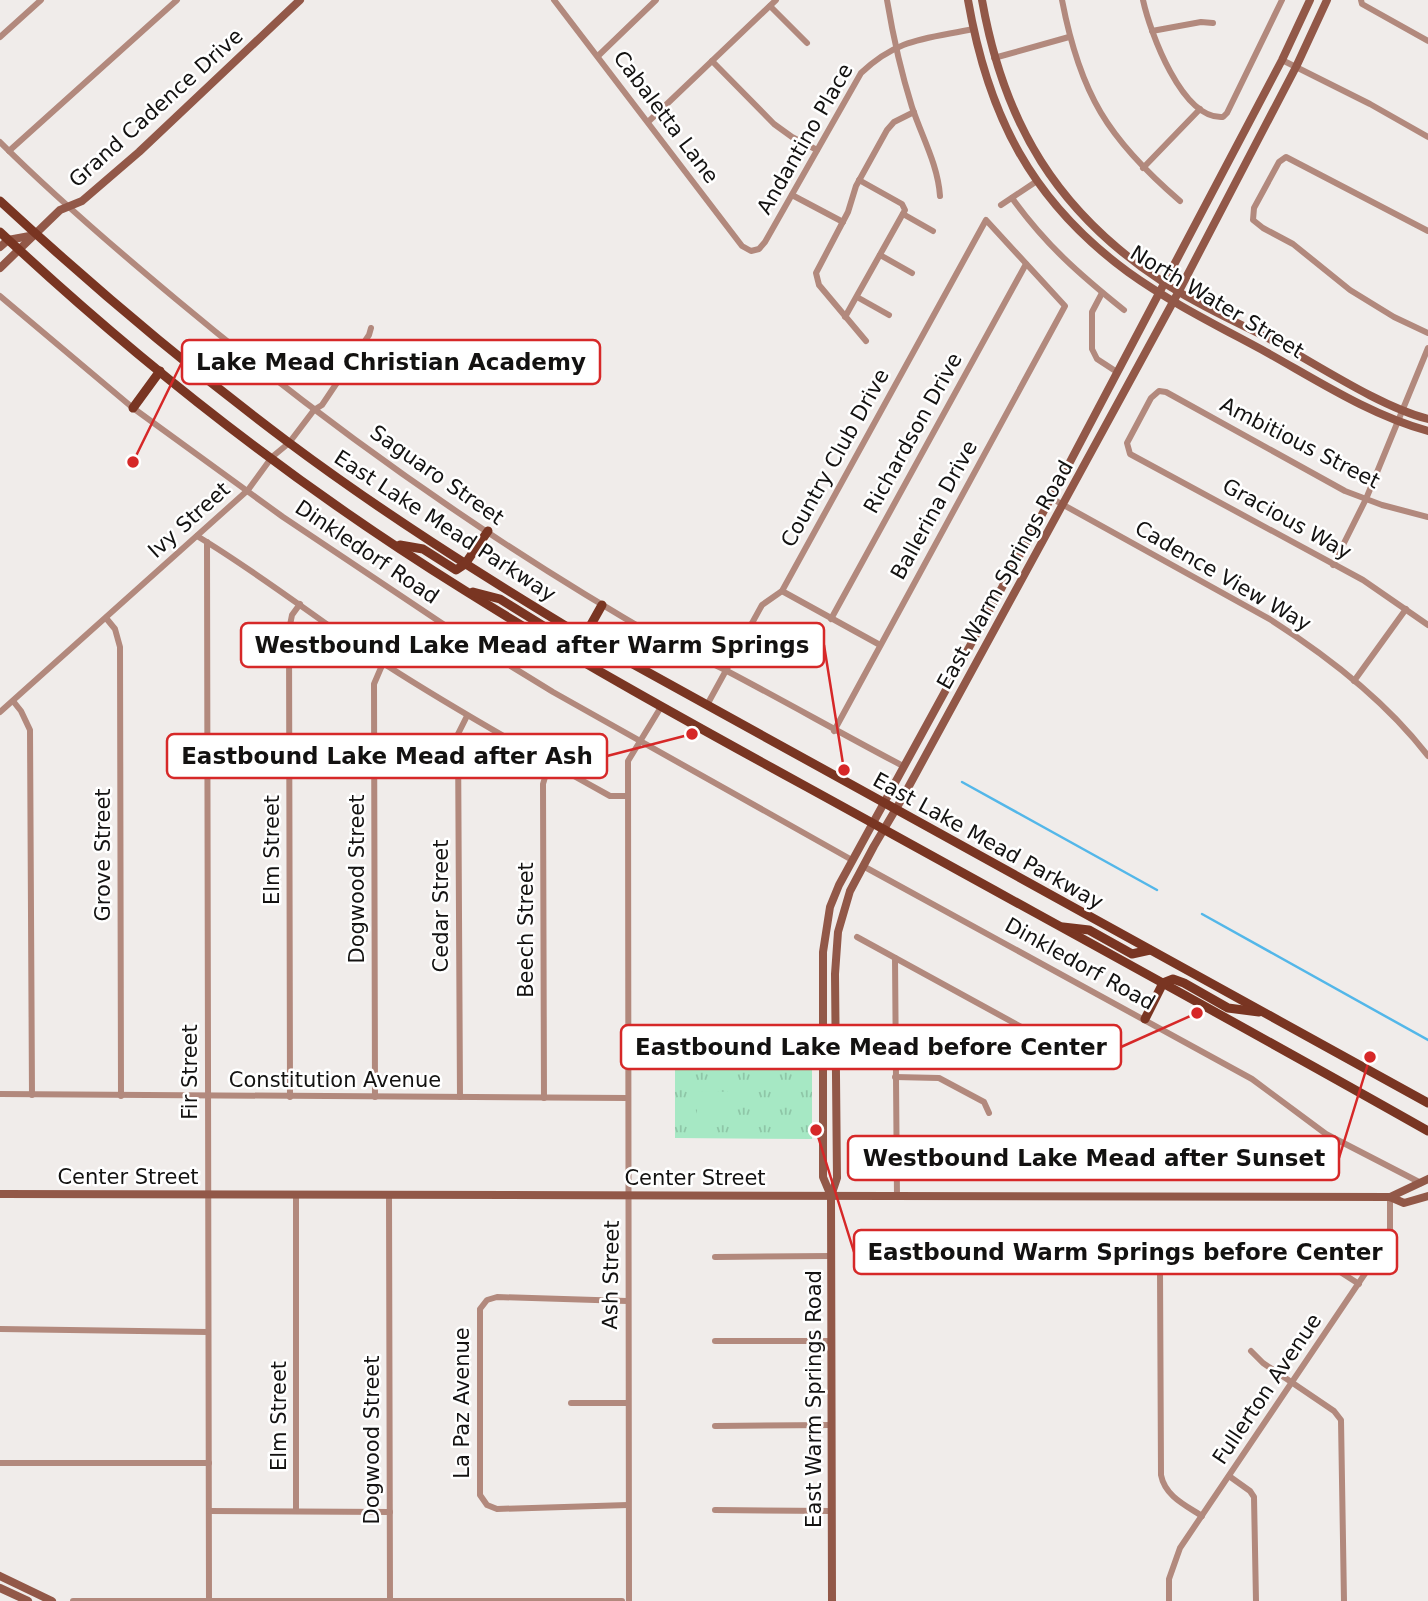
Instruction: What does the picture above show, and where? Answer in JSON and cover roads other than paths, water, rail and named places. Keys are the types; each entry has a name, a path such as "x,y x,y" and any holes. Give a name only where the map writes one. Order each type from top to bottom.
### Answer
{"main road":[{"name":"Grand Cadence Drive","path":"0,268 60,211 82,201 139,152 298,0"},
{"name":"North Water Street","path":"968,0 983,69 996,107 1021,157 1058,209 1095,245 1127,271 1173,300 1336,391 1397,421 1428,432"},
{"name":"North Water Street","path":"982,0 994,58 1019,123 1055,182 1090,223 1164,283 1401,410 1428,419"},
{"name":"East Warm Springs Road","path":"831,1196 822,1177 821,1036 825,929 835,896 872,823 1051,498 1282,60 1310,0"},
{"name":"East Warm Springs Road","path":"832,1601 831,1196 837,1178 835,963 838,932 850,891 1173,300 1296,67 1327,0"},
{"name":"East Lake Mead Parkway","path":"0,201 139,324 289,443 465,564 584,637 1428,1103"},
{"name":"East Lake Mead Parkway","path":"0,232 160,371 272,457 461,589 591,667 1428,1131"},
{"path":"0,247 8,240 35,234"},
{"path":"133,408 160,371"},
{"path":"394,544 423,549 456,570 465,564 488,531"},
{"path":"461,589 500,599 571,643 581,642 602,605"},
{"path":"988,611 1001,619"},
{"path":"1057,927 1089,930 1132,954 1150,950"},
{"path":"1145,1019 1163,983 1173,979 1228,1008 1264,1013"},
{"name":"Center Street","path":"1390,1197 1425,1181"},
{"name":"Center Street","path":"0,1194 1390,1197 1405,1203 1428,1196"},
{"path":"0,1576 52,1601"},
{"path":"0,1588 28,1601"}],"street":[{"path":"0,37 41,0"},
{"path":"9,151 177,0"},
{"name":"Cabaletta Lane","path":"555,0 742,246 753,251"},
{"path":"598,56 656,0"},
{"path":"648,122 776,0"},
{"path":"887,0 895,47 914,112 939,178 940,196"},
{"path":"1062,0 1069,37 1082,78 1102,116 1143,168 1180,201"},
{"path":"1143,0 1152,31 1170,72 1199,108 1214,117 1223,117 1282,0"},
{"path":"1361,2 1428,41"},
{"path":"770,6 807,43"},
{"path":"1152,31 1200,22 1213,23"},
{"name":"Andantino Place","path":"753,251 764,244 861,73 877,57 895,47 973,29"},
{"path":"994,58 1069,37"},
{"path":"1282,60 1370,104 1428,137"},
{"path":"712,61 774,124 817,150"},
{"path":"1143,168 1199,108"},
{"path":"866,341 819,285 817,270 843,222 859,180 890,125 914,112"},
{"name":"Saguaro Street","path":"0,142 117,250 252,363 314,410 488,531 666,643 726,671 903,766"},
{"path":"1428,231 1286,157 1279,162 1254,208 1253,220 1263,228 1293,244 1348,288 1394,317 1428,333"},
{"path":"845,317 906,208 859,180"},
{"path":"1001,205 1037,181"},
{"path":"792,194 843,222"},
{"path":"1012,198 1054,250 1124,310"},
{"path":"903,214 933,231"},
{"name":"Country Club Drive","path":"707,705 762,606 782,592 986,220 1026,264"},
{"path":"880,256 912,273"},
{"name":"Ballerina Drive","path":"834,731 1065,306 1026,264"},
{"name":"Richardson Drive","path":"831,619 1026,264"},
{"path":"1102,293 1092,312 1092,349 1097,359 1117,372"},
{"name":"Dinkledorf Road","path":"0,296 133,408 283,517 452,630 639,741 852,860"},
{"path":"857,297 889,315"},
{"name":"Ivy Street","path":"0,712 248,490 272,457 289,443 314,410 321,405 354,359 371,328"},
{"path":"1333,565 1366,499 1428,348"},
{"name":"Ambitious Street","path":"1127,448 1127,443 1151,398 1159,391 1345,491 1428,517"},
{"name":"Gracious Way","path":"1127,448 1130,454 1363,580 1428,625"},
{"name":"Cadence View Way","path":"1051,498 1296,636 1395,716 1428,756"},
{"path":"197,536 228,554 383,663 467,716 610,796 628,796"},
{"name":"Fir Street","path":"207,542 209,1601"},
{"path":"782,592 880,645"},
{"name":"Elm Street","path":"290,1097 289,630 292,615 300,604"},
{"path":"1354,681 1406,609"},
{"name":"Grove Street","path":"106,618 115,629 120,647 121,1096"},
{"name":"Dogwood Street","path":"375,1097 374,684 383,663"},
{"path":"13,701 30,730 32,1095"},
{"name":"Ash Street","path":"629,1601 628,761 661,706"},
{"name":"Cedar Street","path":"460,1097 458,734 467,716"},
{"name":"Beech Street","path":"544,1098 543,784 553,764"},
{"name":"Dinkledorf Road","path":"863,866 1252,1079 1326,1134 1425,1181"},
{"path":"857,937 1036,1035 1042,1048"},
{"path":"895,958 897,1197"},
{"path":"821,1036 895,1036"},
{"path":"895,1077 939,1078 984,1102 989,1113"},
{"name":"Constitution Avenue","path":"0,1094 628,1098"},
{"name":"Elm Street","path":"296,1195 296,1511"},
{"name":"Dogwood Street","path":"389,1195 390,1601"},
{"name":"Fullerton Avenue","path":"1169,1601 1169,1579 1180,1548 1385,1244 1390,1229 1390,1197"},
{"path":"715,1256 831,1256"},
{"path":"1202,1516 1175,1499 1163,1484 1161,1475 1160,1271 1166,1262 1308,1259 1331,1266 1359,1284"},
{"name":"La Paz Avenue","path":"627,1301 497,1297 487,1300 480,1309 480,1495 487,1505 497,1509 628,1505"},
{"path":"0,1329 208,1332"},
{"path":"715,1342 831,1341"},
{"path":"1251,1352 1334,1411 1341,1420 1343,1601"},
{"path":"571,1403 628,1403"},
{"path":"715,1426 831,1425"},
{"path":"0,1462 209,1463"},
{"path":"1229,1476 1254,1497 1256,1601"},
{"path":"715,1510 831,1511"},
{"path":"209,1511 390,1512"},
{"path":"73,1601 622,1601"}],"waterway":[{"path":"962,782 1157,890"},
{"path":"1202,914 1428,1040"}],"place":[{"name":"Lake Mead Christian Academy","path":"133,462"},
{"name":"Eastbound Lake Mead after Ash","path":"692,734"},
{"name":"Westbound Lake Mead after Warm Springs","path":"844,770"},
{"name":"Eastbound Lake Mead before Center","path":"1197,1013"},
{"name":"Westbound Lake Mead after Sunset","path":"1370,1057"},
{"name":"Eastbound Warm Springs before Center","path":"816,1130"}]}
